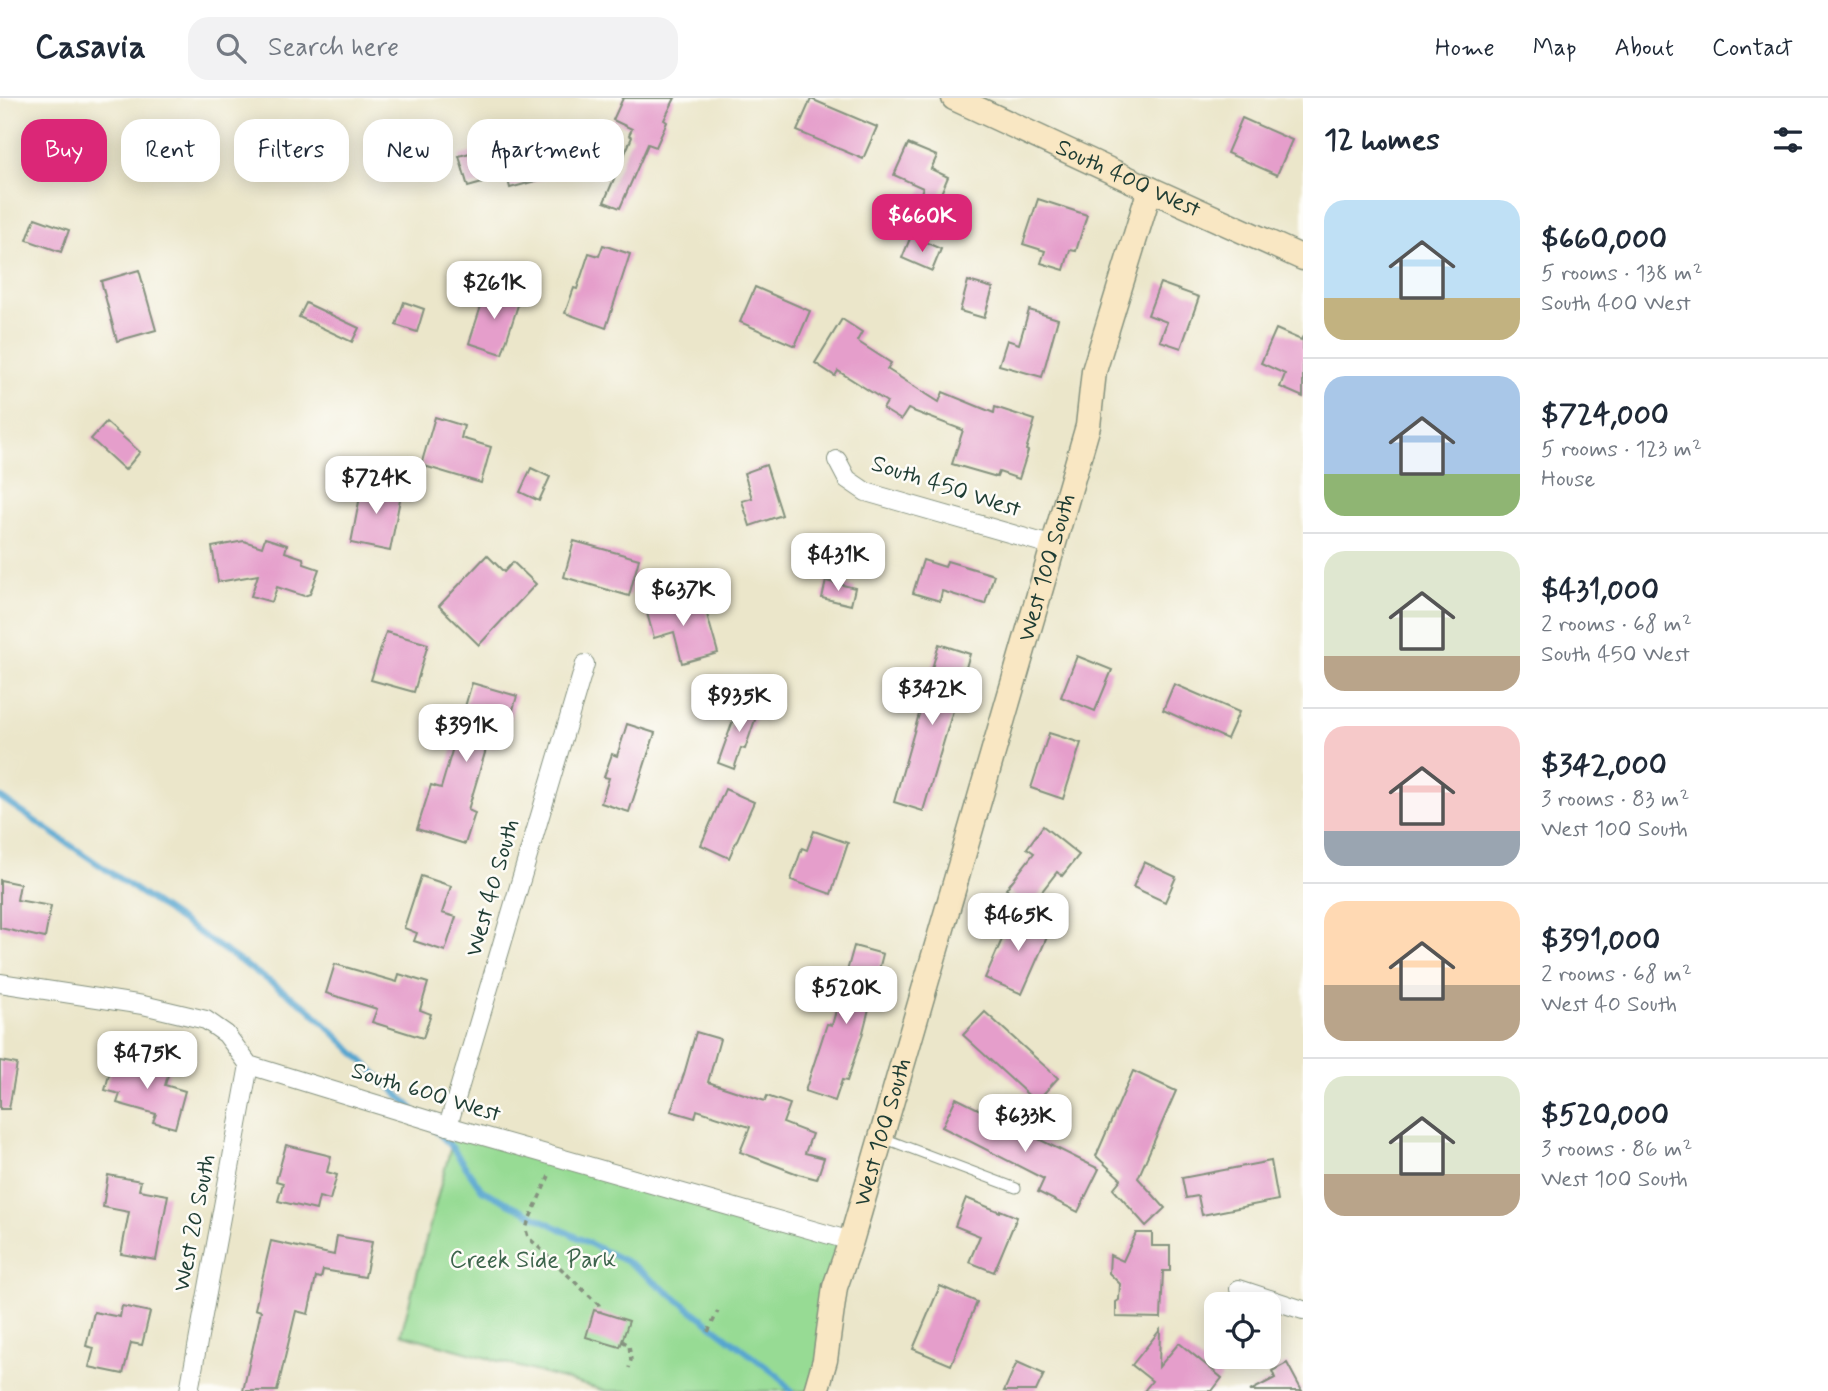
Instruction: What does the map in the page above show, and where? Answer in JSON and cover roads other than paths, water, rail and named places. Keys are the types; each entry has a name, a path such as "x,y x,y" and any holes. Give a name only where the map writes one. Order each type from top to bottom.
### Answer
{"street":[{"name":"South 400 West","path":"968,101 1150,189 1301,252"},
{"name":"West 100 South","path":"816,1391 825,1360 835,1287 851,1241 1054,546 1088,426 1094,371 1150,189"},
{"name":"South 450 West","path":"837,460 847,479 866,492 1054,546"},
{"name":"West 40 South","path":"448,1126 585,664"},
{"path":"0,983 143,1005 206,1020 226,1034 249,1065"},
{"name":"South 600 West","path":"249,1065 448,1126 851,1241"},
{"name":"West 20 South","path":"188,1391 249,1065"},
{"path":"1239,1289 1303,1310"}],"lane":[{"path":"881,1138 1016,1188"}],"waterway":[{"path":"0,797 307,1007 413,1109"},
{"path":"431,1126 451,1146 482,1190 631,1264 777,1375 791,1391"}],"park label":[{"name":"Creek Side Park","path":"533,1260"}]}
